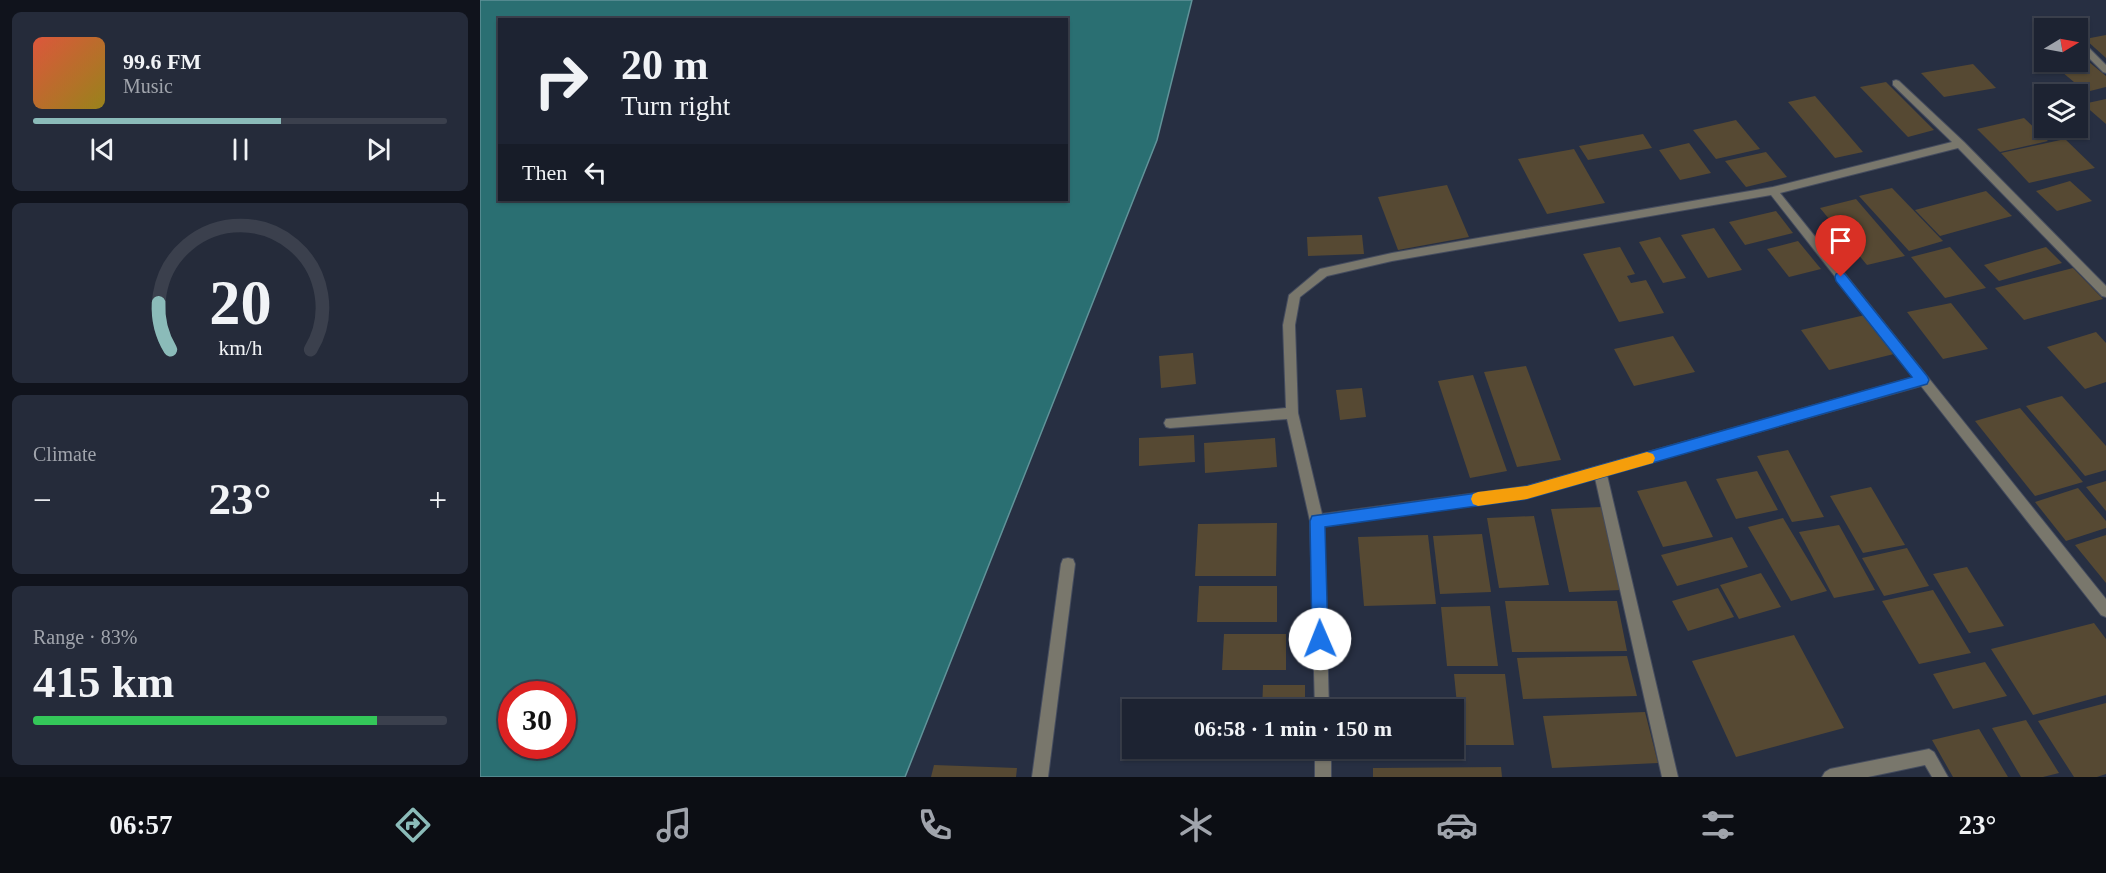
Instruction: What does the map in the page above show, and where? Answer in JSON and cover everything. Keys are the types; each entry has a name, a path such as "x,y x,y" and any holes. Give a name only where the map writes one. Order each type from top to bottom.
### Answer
{"street":[{"path":"2088,52 2106,70"},
{"path":"1896,83 1960,144 2106,293"},
{"path":"1322,699 1317,521 1292,413 1289,326 1295,295 1323,272 1404,255 1773,191 1960,144"},
{"path":"1773,191 2106,610"},
{"path":"1317,521 1527,492 1923,380"},
{"path":"1170,423 1292,413"},
{"path":"1600,472 1670,777"},
{"path":"1040,777 1068,564"},
{"path":"1830,777 1929,757 1940,777"},
{"path":"1323,759 1323,777"}],"shaded area":[{"path":"480,0 1192,0 1157,140 905,777 480,777"}],"building":[{"path":"2106,35 2106,58 2088,42 2088,38"},
{"path":"2088,61 2106,76 2106,87 2088,92 2088,84 2076,84 2062,72 2088,72"},
{"path":"1973,64 1996,88 1944,97 1921,73"},
{"path":"1886,82 1934,130 1908,137 1860,87"},
{"path":"1815,96 1863,152 1835,158 1788,102"},
{"path":"2106,99 2106,124 2088,108 2088,103"},
{"path":"2024,118 2034,128 2034,138 2045,138 2048,141 2000,152 1977,129"},
{"path":"1736,120 1760,149 1716,159 1693,130"},
{"path":"1643,134 1652,148 1588,160 1579,146"},
{"path":"2065,139 2095,168 2029,183 2001,153"},
{"path":"1689,143 1711,173 1680,180 1659,150"},
{"path":"1574,149 1605,203 1547,214 1518,159"},
{"path":"1766,152 1787,177 1746,187 1725,161"},
{"path":"2070,181 2092,201 2057,211 2036,191"},
{"path":"1447,185 1469,237 1398,250 1378,197"},
{"path":"1892,188 1943,241 1909,251 1859,196"},
{"path":"1986,191 2012,216 1940,236 1915,210"},
{"path":"1856,199 1905,256 1867,265 1820,208"},
{"path":"1776,211 1793,233 1745,245 1729,222"},
{"path":"1714,228 1742,270 1708,278 1681,235"},
{"path":"1362,235 1364,254 1308,256 1307,237"},
{"path":"1660,237 1686,278 1663,283 1639,242"},
{"path":"1798,241 1821,269 1789,277 1767,249"},
{"path":"1620,247 1635,274 1627,276 1631,283 1646,280 1664,313 1619,322 1583,254"},
{"path":"1950,247 1986,288 1945,298 1911,257"},
{"path":"2046,247 2062,263 1999,281 1984,265"},
{"path":"2073,268 2103,299 2024,320 1995,288"},
{"path":"1951,303 1988,349 1943,359 1907,312"},
{"path":"1865,315 1894,354 1829,370 1801,330"},
{"path":"2096,332 2106,343 2106,382 2085,389 2047,347"},
{"path":"1673,336 1695,372 1634,386 1614,349"},
{"path":"1193,353 1196,384 1161,388 1159,356"},
{"path":"1526,366 1561,460 1517,467 1484,372"},
{"path":"1473,375 1507,471 1470,478 1438,381"},
{"path":"1362,388 1366,417 1340,420 1336,390"},
{"path":"2062,396 2106,446 2106,470 2085,476 2026,406"},
{"path":"2020,408 2083,482 2035,496 1975,421"},
{"path":"1194,435 1195,462 1139,466 1139,438"},
{"path":"1275,438 1277,467 1205,473 1204,443"},
{"path":"1788,450 1824,517 1792,522 1757,456"},
{"path":"1757,471 1778,510 1736,519 1716,479"},
{"path":"1686,481 1713,537 1663,547 1637,491"},
{"path":"2106,481 2106,511 2086,487"},
{"path":"1871,487 1905,545 1863,553 1830,496"},
{"path":"2078,488 2106,521 2106,528 2066,541 2035,502"},
{"path":"1602,507 1622,590 1569,592 1551,509"},
{"path":"1534,516 1549,585 1499,588 1487,518"},
{"path":"1783,518 1827,591 1791,601 1748,527"},
{"path":"1277,523 1276,576 1195,576 1198,524"},
{"path":"1839,525 1875,590 1834,598 1799,532"},
{"path":"1482,534 1491,592 1440,594 1433,536"},
{"path":"1428,535 1436,604 1364,606 1358,537"},
{"path":"2106,535 2106,583 2075,545"},
{"path":"1732,537 1748,567 1677,586 1661,555"},
{"path":"1907,548 1929,586 1884,596 1862,558"},
{"path":"1967,567 2004,626 1969,633 1933,574"},
{"path":"1761,573 1781,607 1739,619 1720,585"},
{"path":"1199,586 1277,586 1277,622 1197,622"},
{"path":"1718,588 1734,617 1688,631 1672,601"},
{"path":"1933,590 1971,653 1919,664 1882,601"},
{"path":"1505,601 1617,601 1627,651 1512,652"},
{"path":"1490,606 1498,666 1447,666 1441,607"},
{"path":"2094,623 2106,639 2106,695 2033,715 1991,649"},
{"path":"1224,634 1286,634 1286,670 1222,670"},
{"path":"1794,635 1844,728 1736,757 1692,661"},
{"path":"1627,656 1637,696 1523,699 1517,658"},
{"path":"1985,662 2007,696 1953,709 1933,674"},
{"path":"1454,674 1505,674 1514,745 1464,745 1464,699 1456,699"},
{"path":"1263,685 1305,685 1305,699 1262,699"},
{"path":"2106,703 2106,774 2097,777 2074,777 2038,721"},
{"path":"1645,712 1658,763 1552,768 1543,716"},
{"path":"2026,720 2059,773 2043,777 2021,777 1992,728"},
{"path":"1979,729 2008,777 1953,777 1932,740"},
{"path":"1409,759 1456,760 1409,760"},
{"path":"934,765 1017,768 1016,777 931,777"},
{"path":"1501,767 1502,777 1373,777 1373,768"}],"slow traffic":[{"path":"1478,499 1527,492 1647,458"}],"route":[{"path":"1320,639 1317,521 1527,492 1923,380 1841,277"}]}
